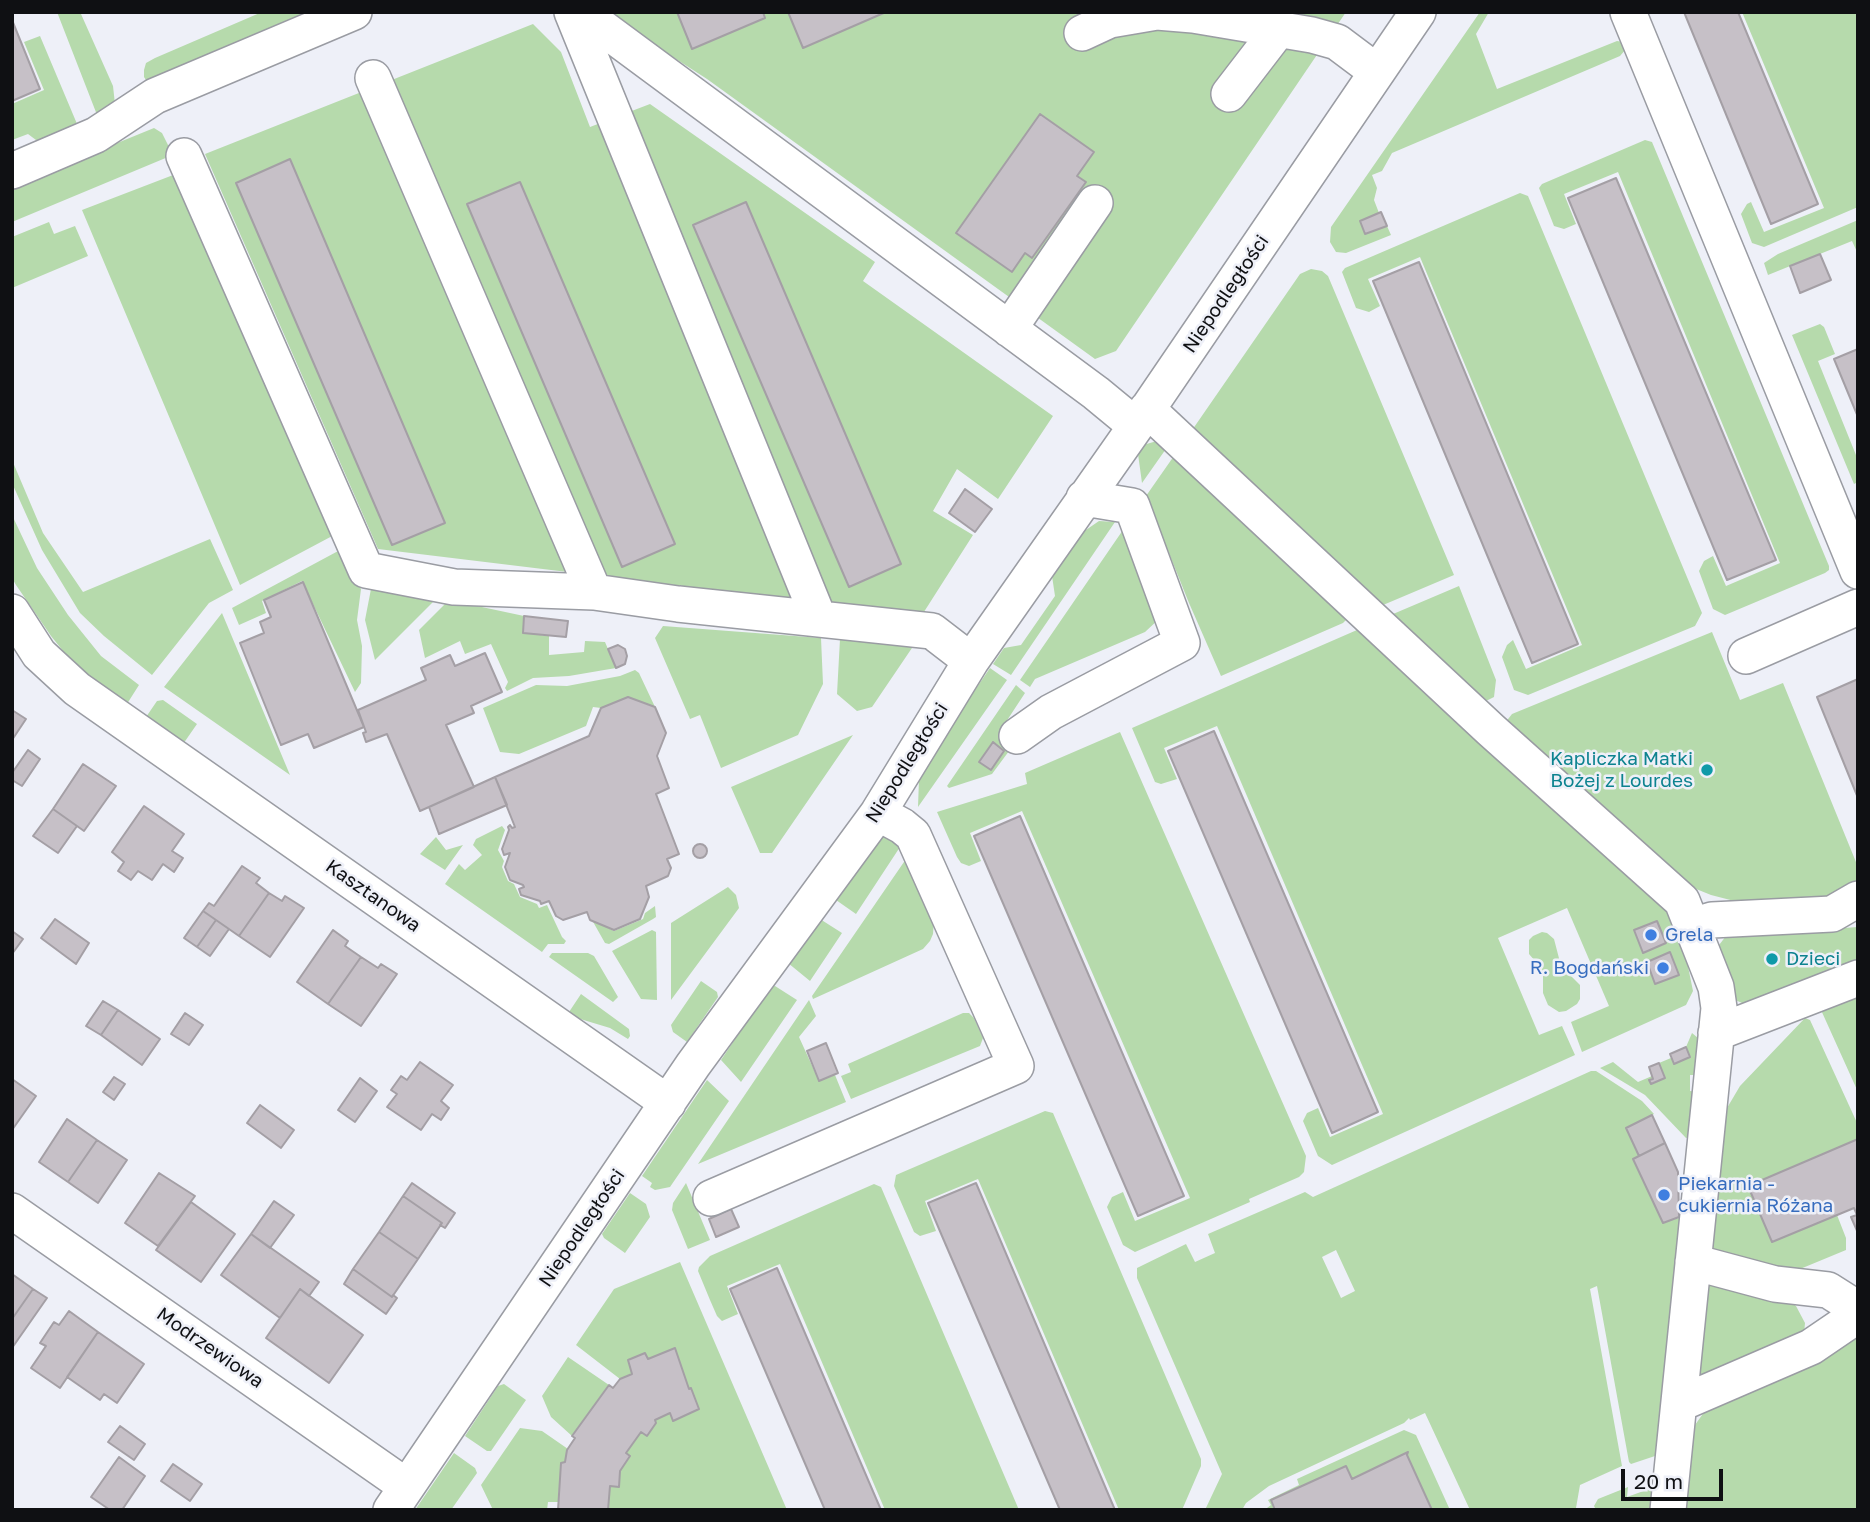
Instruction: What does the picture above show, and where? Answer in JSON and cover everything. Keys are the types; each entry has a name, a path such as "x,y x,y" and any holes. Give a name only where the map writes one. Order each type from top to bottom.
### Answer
{"street":[{"path":"12,171 96,135 155,96 354,12"},
{"path":"572,12 819,620"},
{"path":"581,12 1096,393 1142,417 1491,730 1687,913 1716,987 1719,1008 1668,1510"},
{"path":"1082,33 1110,20 1157,12 1193,15 1337,42 1377,72"},
{"name":"Niepodległości","path":"398,1498 668,1103 878,813 971,661 1142,417 1418,12"},
{"path":"1628,12 1856,565"},
{"path":"1229,94 1279,29"},
{"path":"373,78 594,592"},
{"path":"184,156 366,570 454,587 594,592 678,604 932,631 971,661"},
{"path":"1009,329 1096,202"},
{"path":"1017,736 1051,712 1182,643 1132,506 1084,498"},
{"path":"1746,656 1858,607"},
{"name":"Kasztanowa","path":"12,612 39,654 77,689 668,1103"},
{"path":"711,1198 1016,1066 913,835 878,813"},
{"path":"1687,913 1712,920 1832,914 1858,899"},
{"path":"1716,1033 1858,978"},
{"name":"Modrzewiowa","path":"12,1211 398,1498"},
{"path":"1693,1262 1775,1283 1828,1290 1858,1310"},
{"path":"1679,1404 1811,1347 1858,1315"}],"green space":[{"path":"57,12 81,14 113,86 115,104 99,120"},
{"path":"262,12 325,12 148,83 144,77 146,63 155,58"},
{"path":"603,12 1346,12 1116,351 1095,359 707,79"},
{"path":"1480,12 1489,12 1476,34 1497,89 1617,41 1623,42 1626,49 1620,56 1392,153 1382,171 1372,175 1377,188 1374,200 1379,213 1360,221 1365,234 1387,226 1391,235 1346,253 1336,252 1330,242 1331,227"},
{"path":"1742,12 1858,12 1858,207 1764,247 1752,243 1741,214 1747,204 1751,202 1764,232 1824,208"},
{"path":"533,24 561,52 590,127 650,104 875,262 863,281 1053,416 998,499 957,469 933,511 973,535 922,615 378,549 205,154"},
{"path":"40,36 80,131 44,146 28,134 12,140 12,104 44,90 24,42"},
{"path":"154,128 162,133 172,153 168,157 12,222 12,186"},
{"path":"1645,140 1652,142 1829,566 1825,573 1725,615 1713,609 1699,571 1704,561 1713,556 1726,586 1780,563 1618,172 1564,194 1576,224 1564,229 1554,226 1539,188 1542,184"},
{"path":"181,172 336,534 240,585 82,210"},
{"path":"1520,193 1528,196 1702,613 1695,626 1528,695 1514,690 1502,657 1507,645 1513,640 1526,669 1582,645 1420,257 1368,279 1380,306 1369,312 1356,308 1342,272 1345,268"},
{"path":"1858,220 1858,254 1852,241 1768,275 1764,263 1778,254"},
{"path":"49,222 54,234 75,226 88,256 12,288 12,237"},
{"path":"1311,269 1322,271 1328,276 1454,575 1376,608 1188,436 1300,274"},
{"path":"1820,324 1824,327 1835,354 1818,361 1858,460 1858,482 1854,484 1792,335"},
{"path":"1157,441 1168,446 1142,483 1138,454 1143,445"},
{"path":"1176,453 1347,619 1221,676 1146,496"},
{"path":"12,460 43,533 83,592 210,539 233,590 209,603 152,675 80,613 42,550 12,483"},
{"path":"12,515 37,568 68,615 101,656 139,685 125,707 84,675 51,636 16,585 12,578"},
{"path":"1099,521 1115,522 1011,675 993,664 1004,648 1021,645 1055,596 1052,576 1083,532"},
{"path":"1125,527 1159,619 1145,632 1035,679 1030,687 1020,680"},
{"path":"340,550 361,589 357,620 362,646 361,683 355,692 302,581 262,601 266,613 239,625 232,608"},
{"path":"1459,586 1496,680 1494,697 1486,701 1386,617"},
{"path":"371,589 438,597 375,660 365,620"},
{"path":"449,600 524,616 523,633 549,636 549,655 584,652 585,641 605,642 616,668 569,676 533,678 507,691 505,688 508,682 491,644 465,654 460,641 425,658 419,630"},
{"path":"222,613 290,775 164,687"},
{"path":"663,626 821,638 823,684 798,735 721,768 700,715 690,719 655,638"},
{"path":"1364,629 1666,909 1684,947 1693,991 1686,1005 1582,1052 1571,1022 1609,1006 1567,908 1498,938 1539,1035 1562,1026 1575,1055 1332,1165 1318,1156 1303,1121 1307,1113 1318,1108 1330,1137 1383,1114 1217,726 1164,748 1177,779 1161,784 1155,782 1132,728"},
{"path":"1712,632 1740,700 1783,683 1858,867 1858,885 1825,901 1746,904 1711,895 1674,880 1505,723 1512,714"},
{"path":"840,639 914,645 872,707 857,711 837,694"},
{"path":"990,668 1007,680 918,807 919,779 930,756"},
{"path":"635,670 655,707 628,697 601,708 593,707 586,726 519,754 500,752 483,708 536,685 567,686 620,676"},
{"path":"1016,685 1025,693 1002,728 1012,747 992,774 949,788 947,786"},
{"path":"163,700 197,724 181,747 144,720 157,701"},
{"path":"1120,732 1306,1156 1304,1172 1299,1177 1249,1199 1250,1202 1135,1252 1123,1245 1107,1207 1112,1197 1123,1192 1135,1221 1190,1198 1022,811 970,833 981,861 969,866 961,863 957,857 937,812 1027,784 1025,773"},
{"path":"853,735 772,853 760,853 731,787"},
{"path":"502,826 505,830 498,850 504,861 502,867 508,881 514,884 520,897 537,904 539,908 547,905 566,941 564,944 548,944 542,952 445,884 459,864 465,870 482,855 473,845 476,839"},
{"path":"882,835 891,837 900,847 856,914 836,900"},
{"path":"436,837 446,850 463,845 445,870 420,854"},
{"path":"906,859 934,920 930,941 923,949 813,999 812,996"},
{"path":"728,887 736,895 739,908 671,1000 671,923"},
{"path":"655,906 656,917 609,944 605,943 592,920 614,931 643,919 645,913"},
{"path":"820,919 842,933 810,981 788,963"},
{"path":"1858,927 1858,959 1753,1003 1742,1003 1733,999 1716,949 1726,936"},
{"path":"652,930 656,932 657,1000 641,999 612,951"},
{"path":"1542,932 1554,939 1561,966 1580,985 1580,999 1566,1011 1559,1012 1548,1005 1543,993 1543,976 1529,954 1529,940"},
{"path":"552,953 588,953 594,956 618,997 613,1002 549,957"},
{"path":"701,981 717,992 718,997 687,1042 673,1032 671,1025"},
{"path":"775,986 797,1000 741,1082 721,1060 770,987"},
{"path":"1858,989 1858,1092 1821,1010"},
{"path":"581,994 629,1029 628,1039 610,1028 567,1015"},
{"path":"809,1000 816,1016 799,1037 819,1081 835,1075 846,1102 698,1164"},
{"path":"963,1013 969,1013 974,1018 983,1038 980,1046 851,1099 841,1076 851,1072 848,1064"},
{"path":"1805,1018 1810,1020 1858,1125 1858,1139 1748,1187 1772,1242 1837,1215 1846,1238 1846,1250 1788,1274 1714,1252 1710,1247 1721,1129 1727,1108 1740,1086"},
{"path":"1692,1033 1698,1038 1700,1075 1690,1075 1690,1091 1699,1092 1697,1135 1686,1138 1645,1095 1600,1068 1613,1062 1638,1082 1652,1076 1653,1079 1649,1081 1651,1084 1665,1078 1659,1063 1671,1058 1675,1064 1690,1057 1686,1047"},
{"path":"1591,1071 1596,1071 1642,1101 1654,1114 1626,1128 1639,1156 1633,1159 1663,1223 1688,1215 1661,1454 1631,1464 1629,1462 1597,1286 1590,1289 1622,1466 1580,1485 1576,1508 1470,1510 1425,1413 1410,1420 1409,1418 1404,1423 1269,1486 1246,1503 1242,1510 1205,1510 1222,1474 1137,1278 1137,1268 1186,1244 1195,1262 1215,1253 1208,1234 1305,1192 1313,1197","holes":["1336,1250 1355,1291 1341,1298 1322,1257"]},
{"path":"707,1080 729,1101 670,1187 655,1190 650,1187 652,1183 642,1176"},
{"path":"1045,1111 1053,1113 1201,1459 1201,1466 1182,1510 1119,1510 978,1179 925,1201 936,1231 920,1236 914,1232 894,1186 896,1175"},
{"path":"686,1183 710,1240 688,1249 672,1210 673,1203"},
{"path":"874,1184 881,1187 1019,1510 885,1510 780,1264 727,1286 738,1314 722,1321 717,1316 698,1271 710,1256"},
{"path":"630,1193 646,1204 650,1217 625,1253 602,1234"},
{"path":"680,1262 787,1510 608,1510 610,1486 619,1486 620,1471 630,1457 626,1453 641,1432 647,1436 656,1420 670,1413 674,1420 689,1389 675,1348 648,1359 645,1353 628,1360 632,1374 620,1379 576,1345 614,1289"},
{"path":"1706,1281 1784,1297 1796,1306 1805,1323 1804,1334 1695,1384"},
{"path":"1858,1336 1858,1510 1678,1510 1687,1436 1705,1411"},
{"path":"568,1357 609,1385 572,1436 551,1417 542,1396"},
{"path":"504,1384 526,1400 491,1451 487,1451 465,1436 498,1386"},
{"path":"520,1428 542,1431 568,1449 565,1462 561,1463 558,1502 548,1502 547,1510 493,1510 481,1485"},
{"path":"1404,1430 1416,1435 1450,1510 1432,1510 1408,1452 1352,1479 1345,1466 1271,1500 1275,1510 1268,1510 1271,1505 1268,1500 1299,1485 1297,1479"},
{"path":"454,1453 475,1468 477,1473 451,1510 415,1510"},
{"path":"1660,1485 1657,1510 1596,1510 1594,1506 1598,1499 1628,1487 1627,1497"}],"building":[{"path":"677,12 763,12 765,18 692,49"},
{"path":"788,12 886,12 803,48"},
{"path":"1684,12 1738,12 1818,204 1771,224"},
{"path":"12,20 40,89 12,101"},
{"path":"1040,114 1094,152 1077,176 1086,182 1032,258 1025,253 1012,272 956,233"},
{"path":"290,159 445,523 392,545 236,183"},
{"path":"1616,178 1776,560 1727,580 1568,198"},
{"path":"520,182 675,544 622,567 467,204"},
{"path":"746,202 901,564 849,587 693,225"},
{"path":"1381,212 1387,226 1365,234 1360,221"},
{"path":"1820,254 1831,280 1800,293 1790,266"},
{"path":"1419,262 1578,644 1532,663 1373,281"},
{"path":"1858,349 1858,417 1834,359"},
{"path":"965,489 992,509 975,532 949,513"},
{"path":"303,582 364,727 314,748 308,734 281,745 240,643 264,633 260,622 271,617 264,600"},
{"path":"524,616 568,621 566,637 523,633"},
{"path":"618,645 625,649 627,656 625,664 616,668 608,649"},
{"path":"485,653 502,692 471,706 474,713 446,725 474,787 420,811 387,734 366,742 363,733 366,732 358,710 426,680 421,668 450,655 455,666"},
{"path":"1858,679 1858,798 1817,697"},
{"path":"628,697 655,707 666,733 657,756 669,788 656,794 679,854 667,859 671,868 668,876 646,886 649,897 640,919 614,930 590,920 587,912 563,920 556,916 549,901 541,904 540,901 521,895 519,889 524,887 523,885 510,880 505,867 510,853 504,855 502,849 508,827 515,827 495,777 589,736 601,708"},
{"path":"12,710 26,719 12,740"},
{"path":"1214,731 1378,1112 1332,1133 1168,751"},
{"path":"993,742 1004,751 991,770 979,762"},
{"path":"28,750 40,759 22,786 12,780 12,773"},
{"path":"83,764 116,786 84,831 53,809"},
{"path":"495,777 507,805 439,834 429,807"},
{"path":"144,806 184,834 172,851 183,858 174,872 163,864 152,880 138,871 131,880 118,871 124,862 112,852"},
{"path":"53,809 77,826 58,853 33,836"},
{"path":"1020,816 1184,1196 1138,1216 974,836"},
{"path":"700,844 705,846 705,856 700,858 695,856 693,851 695,846"},
{"path":"242,866 260,878 256,883 269,893 239,936 203,911 209,903 214,906"},
{"path":"269,893 282,901 285,896 304,908 270,957 239,936"},
{"path":"203,911 216,920 197,947 184,938"},
{"path":"55,919 89,943 76,964 41,938"},
{"path":"216,920 229,929 210,956 197,947"},
{"path":"1657,921 1666,943 1643,953 1634,930"},
{"path":"333,930 348,941 345,946 361,957 328,1004 297,982"},
{"path":"12,931 23,939 12,954"},
{"path":"1670,952 1679,975 1655,984 1647,962"},
{"path":"361,957 378,968 381,964 397,974 361,1026 328,1004"},
{"path":"103,1001 118,1010 101,1035 86,1026"},
{"path":"118,1010 160,1039 142,1065 101,1035"},
{"path":"185,1013 203,1025 189,1045 171,1034"},
{"path":"826,1043 838,1073 819,1081 807,1051"},
{"path":"1686,1047 1690,1057 1674,1064 1670,1054"},
{"path":"420,1062 453,1085 441,1101 449,1108 441,1120 432,1114 421,1130 387,1107 397,1094 391,1090 401,1076 407,1080"},
{"path":"1659,1063 1665,1078 1651,1084 1649,1080 1653,1079 1649,1067"},
{"path":"114,1077 125,1084 114,1100 103,1092"},
{"path":"360,1078 377,1091 355,1122 338,1110"},
{"path":"12,1079 36,1096 12,1130"},
{"path":"260,1105 294,1130 281,1148 247,1123"},
{"path":"1652,1115 1665,1143 1639,1156 1626,1128"},
{"path":"67,1119 97,1140 68,1182 39,1162"},
{"path":"1858,1139 1858,1233 1851,1217 1857,1215 1854,1208 1772,1242 1748,1186"},
{"path":"97,1140 127,1160 98,1203 68,1182"},
{"name":"Piekarnia - cukiernia Różana","path":"1665,1143 1678,1172 1679,1217 1663,1223 1633,1159"},
{"path":"159,1173 195,1196 158,1246 125,1223"},
{"path":"412,1183 455,1213 445,1228 440,1225 442,1223 403,1196"},
{"path":"976,1183 1115,1510 1060,1510 942,1236 928,1203"},
{"path":"403,1196 442,1223 418,1259 379,1232"},
{"path":"274,1201 294,1215 270,1248 251,1234"},
{"path":"191,1202 235,1234 201,1282 156,1250"},
{"path":"731,1209 739,1227 716,1237 709,1219"},
{"path":"379,1232 418,1259 392,1297 353,1269"},
{"path":"251,1234 319,1282 309,1296 300,1289 280,1318 221,1275"},
{"path":"777,1268 881,1510 825,1510 730,1289"},
{"path":"353,1269 397,1298 386,1314 344,1284"},
{"path":"12,1274 33,1289 12,1319"},
{"path":"33,1289 47,1298 12,1348 12,1319"},
{"path":"300,1289 363,1335 329,1383 266,1338"},
{"path":"69,1311 98,1332 60,1388 31,1368 46,1346 40,1343 54,1322 59,1325"},
{"path":"98,1332 144,1364 117,1403 104,1394 100,1400 67,1377"},
{"path":"675,1348 699,1409 673,1421 670,1413 655,1420 656,1423 647,1436 641,1432 626,1453 630,1456 620,1471 619,1487 610,1486 608,1510 558,1510 561,1463 565,1462 567,1450 575,1438 572,1436 609,1385 613,1388 620,1379 632,1374 628,1360 645,1353 648,1359"},
{"path":"120,1426 145,1444 134,1460 108,1442"},
{"path":"1408,1452 1432,1510 1275,1510 1271,1500 1346,1466 1352,1479"},
{"path":"119,1457 145,1476 122,1510 110,1510 91,1497"},
{"path":"173,1464 202,1484 190,1501 161,1481"}],"place":[{"name":"Kapliczka Matki Bożej z Lourdes","path":"1707,770"},
{"name":"Grela","path":"1651,935"},
{"name":"Dzieci","path":"1772,959"},
{"name":"R. Bogdański","path":"1663,968"},
{"name":"Piekarnia - cukiernia Różana","path":"1664,1195"}]}
